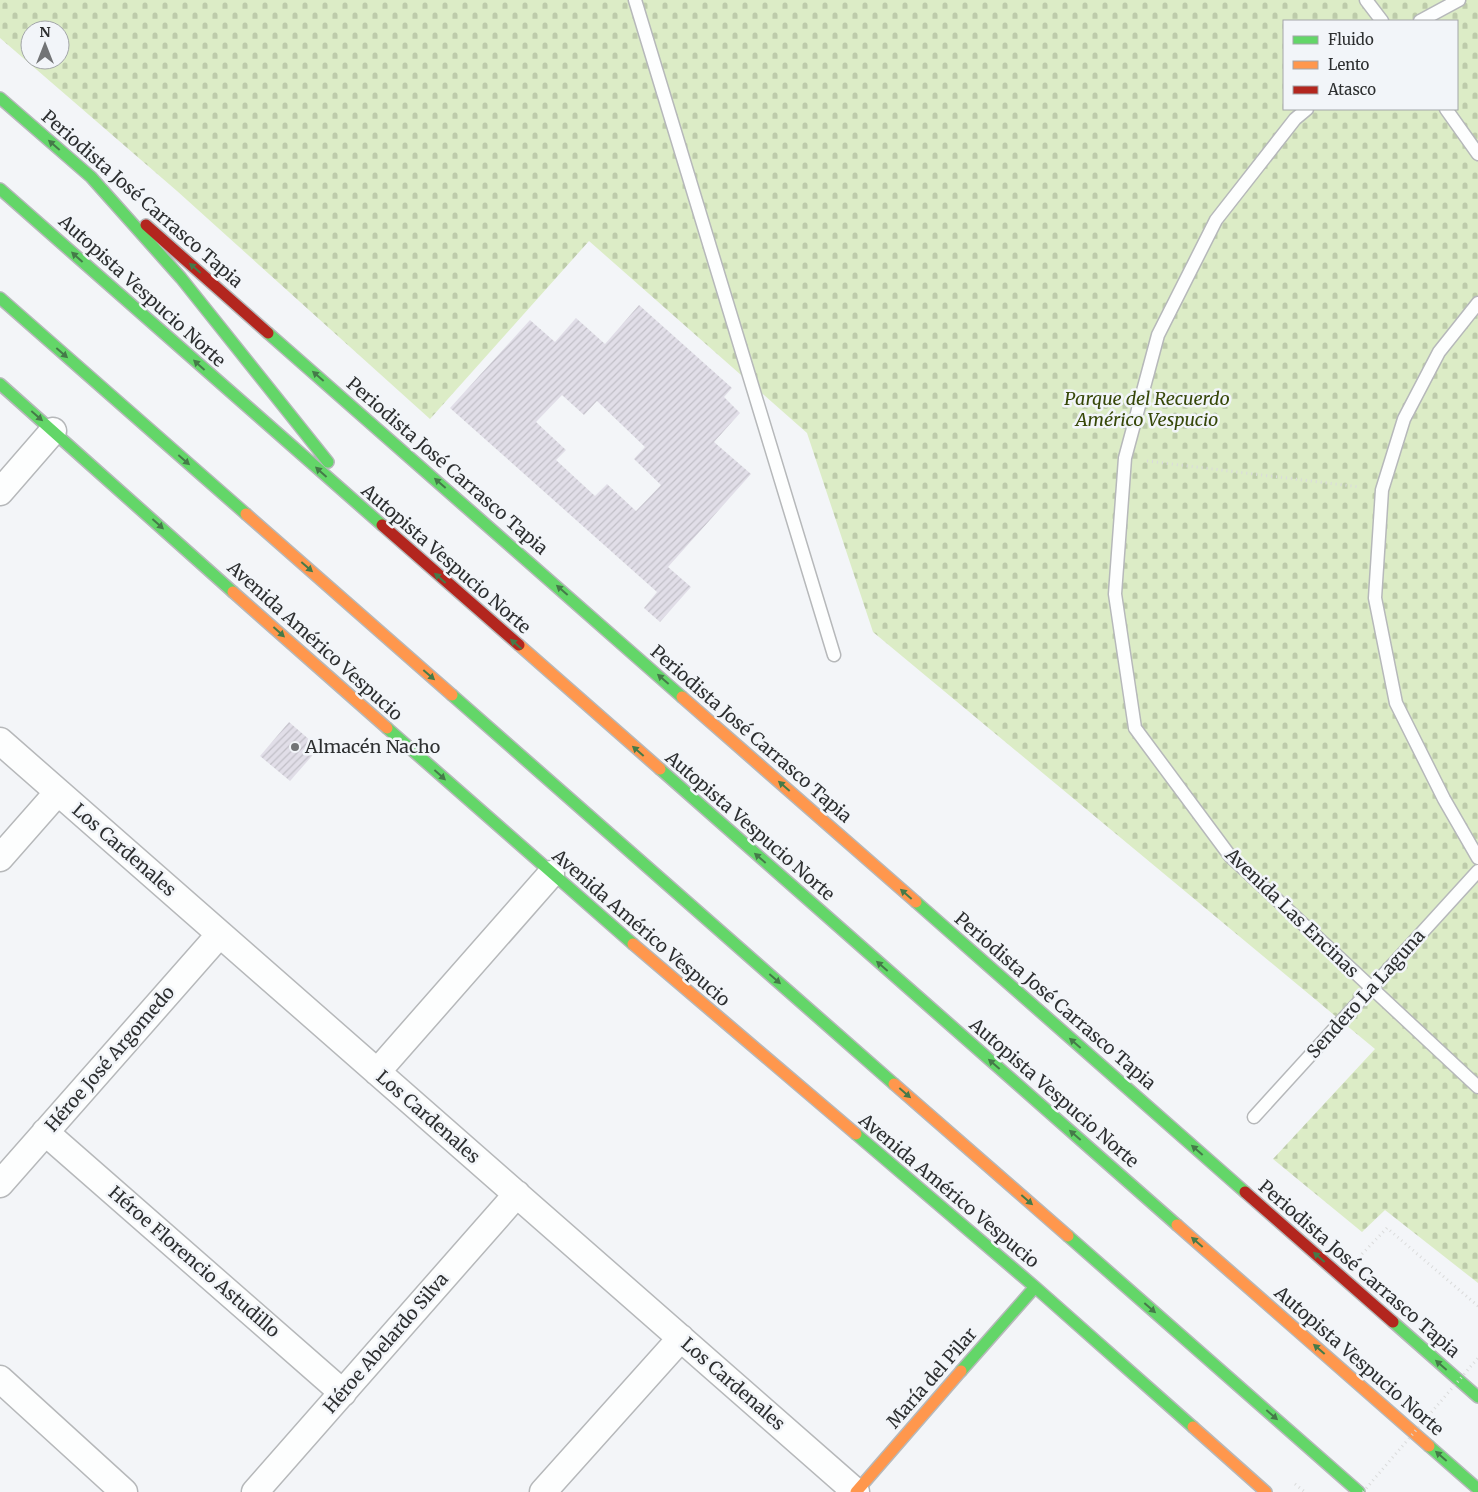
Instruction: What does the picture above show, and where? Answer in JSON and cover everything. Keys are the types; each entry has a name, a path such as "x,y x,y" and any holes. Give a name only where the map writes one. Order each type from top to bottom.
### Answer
{"main road":[{"name":"Periodista José Carrasco Tapia","path":"0,98 1478,1397"},
{"path":"91,177 181,278 370,516"},
{"name":"Autopista Vespucio Norte","path":"0,189 1478,1489"},
{"path":"0,298 1361,1492"},
{"name":"Avenida Américo Vespucio","path":"0,384 551,874 1035,1288 1266,1492"},
{"name":"María del Pilar","path":"856,1492 1035,1288"}],"street":[{"path":"0,492 53,431"},
{"name":"Los Cardenales","path":"0,742 856,1492"},
{"path":"0,858 58,792"},
{"path":"377,1072 551,874"},
{"name":"Héroe José Argomedo","path":"0,1184 220,934"},
{"name":"Héroe Florencio Astudillo","path":"45,1132 343,1392"},
{"name":"Héroe Abelardo Silva","path":"255,1492 517,1194"},
{"path":"543,1492 681,1338"},
{"path":"0,1379 124,1492"}],"lane":[{"path":"635,0 834,655"},
{"path":"1366,0 1381,20"},
{"path":"1422,20 1459,0"},
{"name":"Avenida Las Encinas","path":"1306,110 1295,119 1216,220 1158,335 1124,458 1115,594 1135,728 1230,856 1478,1088"},
{"path":"1447,110 1478,154"},
{"path":"1478,303 1439,352 1404,419 1382,490 1375,598 1396,703 1444,799 1478,858"},
{"name":"Sendero La Laguna","path":"1254,1116 1478,871"}],"path":[{"path":"1124,458 1382,490"},
{"path":"1340,1276 1387,1228 1478,1306"},
{"path":"1361,1492 1478,1358"}],"green space":[{"name":"Parque del Recuerdo Américo Vespucio","path":"0,0 1478,0 1478,1283 1385,1210 1362,1232 1273,1159 1375,1049 873,632 807,433 589,241 430,419 177,191 37,70 70,70 70,20 20,20 20,55 0,38"}],"building":[{"path":"639,305 732,388 724,397 740,413 714,442 751,474 668,567 691,587 660,622 644,608 657,592 450,408 530,320 555,342 576,318 605,344","holes":["562,395 584,415 597,401 645,447 634,459 661,485 636,511 607,484 595,496 556,460 566,450 536,422"]},
{"path":"289,722 319,748 290,781 260,756"}],"traffic: fast":[{"path":"0,98 91,177"},
{"path":"91,177 181,278 328,462"},
{"path":"0,189 382,525"},
{"path":"0,298 246,514"},
{"path":"268,333 682,697"},
{"path":"0,384 233,592"},
{"path":"452,695 894,1084"},
{"path":"387,728 633,944"},
{"path":"660,769 1177,1225"},
{"path":"916,902 1245,1192"},
{"path":"856,1134 1035,1287 1193,1427"},
{"path":"1068,1236 1359,1492"},
{"path":"961,1371 1035,1287"},
{"path":"1393,1322 1478,1397"},
{"path":"1429,1446 1478,1489"}],"traffic: slow":[{"path":"246,514 452,695"},
{"path":"233,592 387,728"},
{"path":"519,645 660,769"},
{"path":"682,697 916,902"},
{"path":"633,944 856,1134"},
{"path":"894,1084 1068,1236"},
{"path":"1177,1225 1429,1446"},
{"path":"856,1492 961,1371"},
{"path":"1193,1427 1266,1492"}],"traffic: jam":[{"path":"146,225 268,333"},
{"path":"382,525 519,645"},
{"path":"1245,1192 1393,1322"}],"place":[{"name":"Almacén Nacho","path":"295,747"}]}
